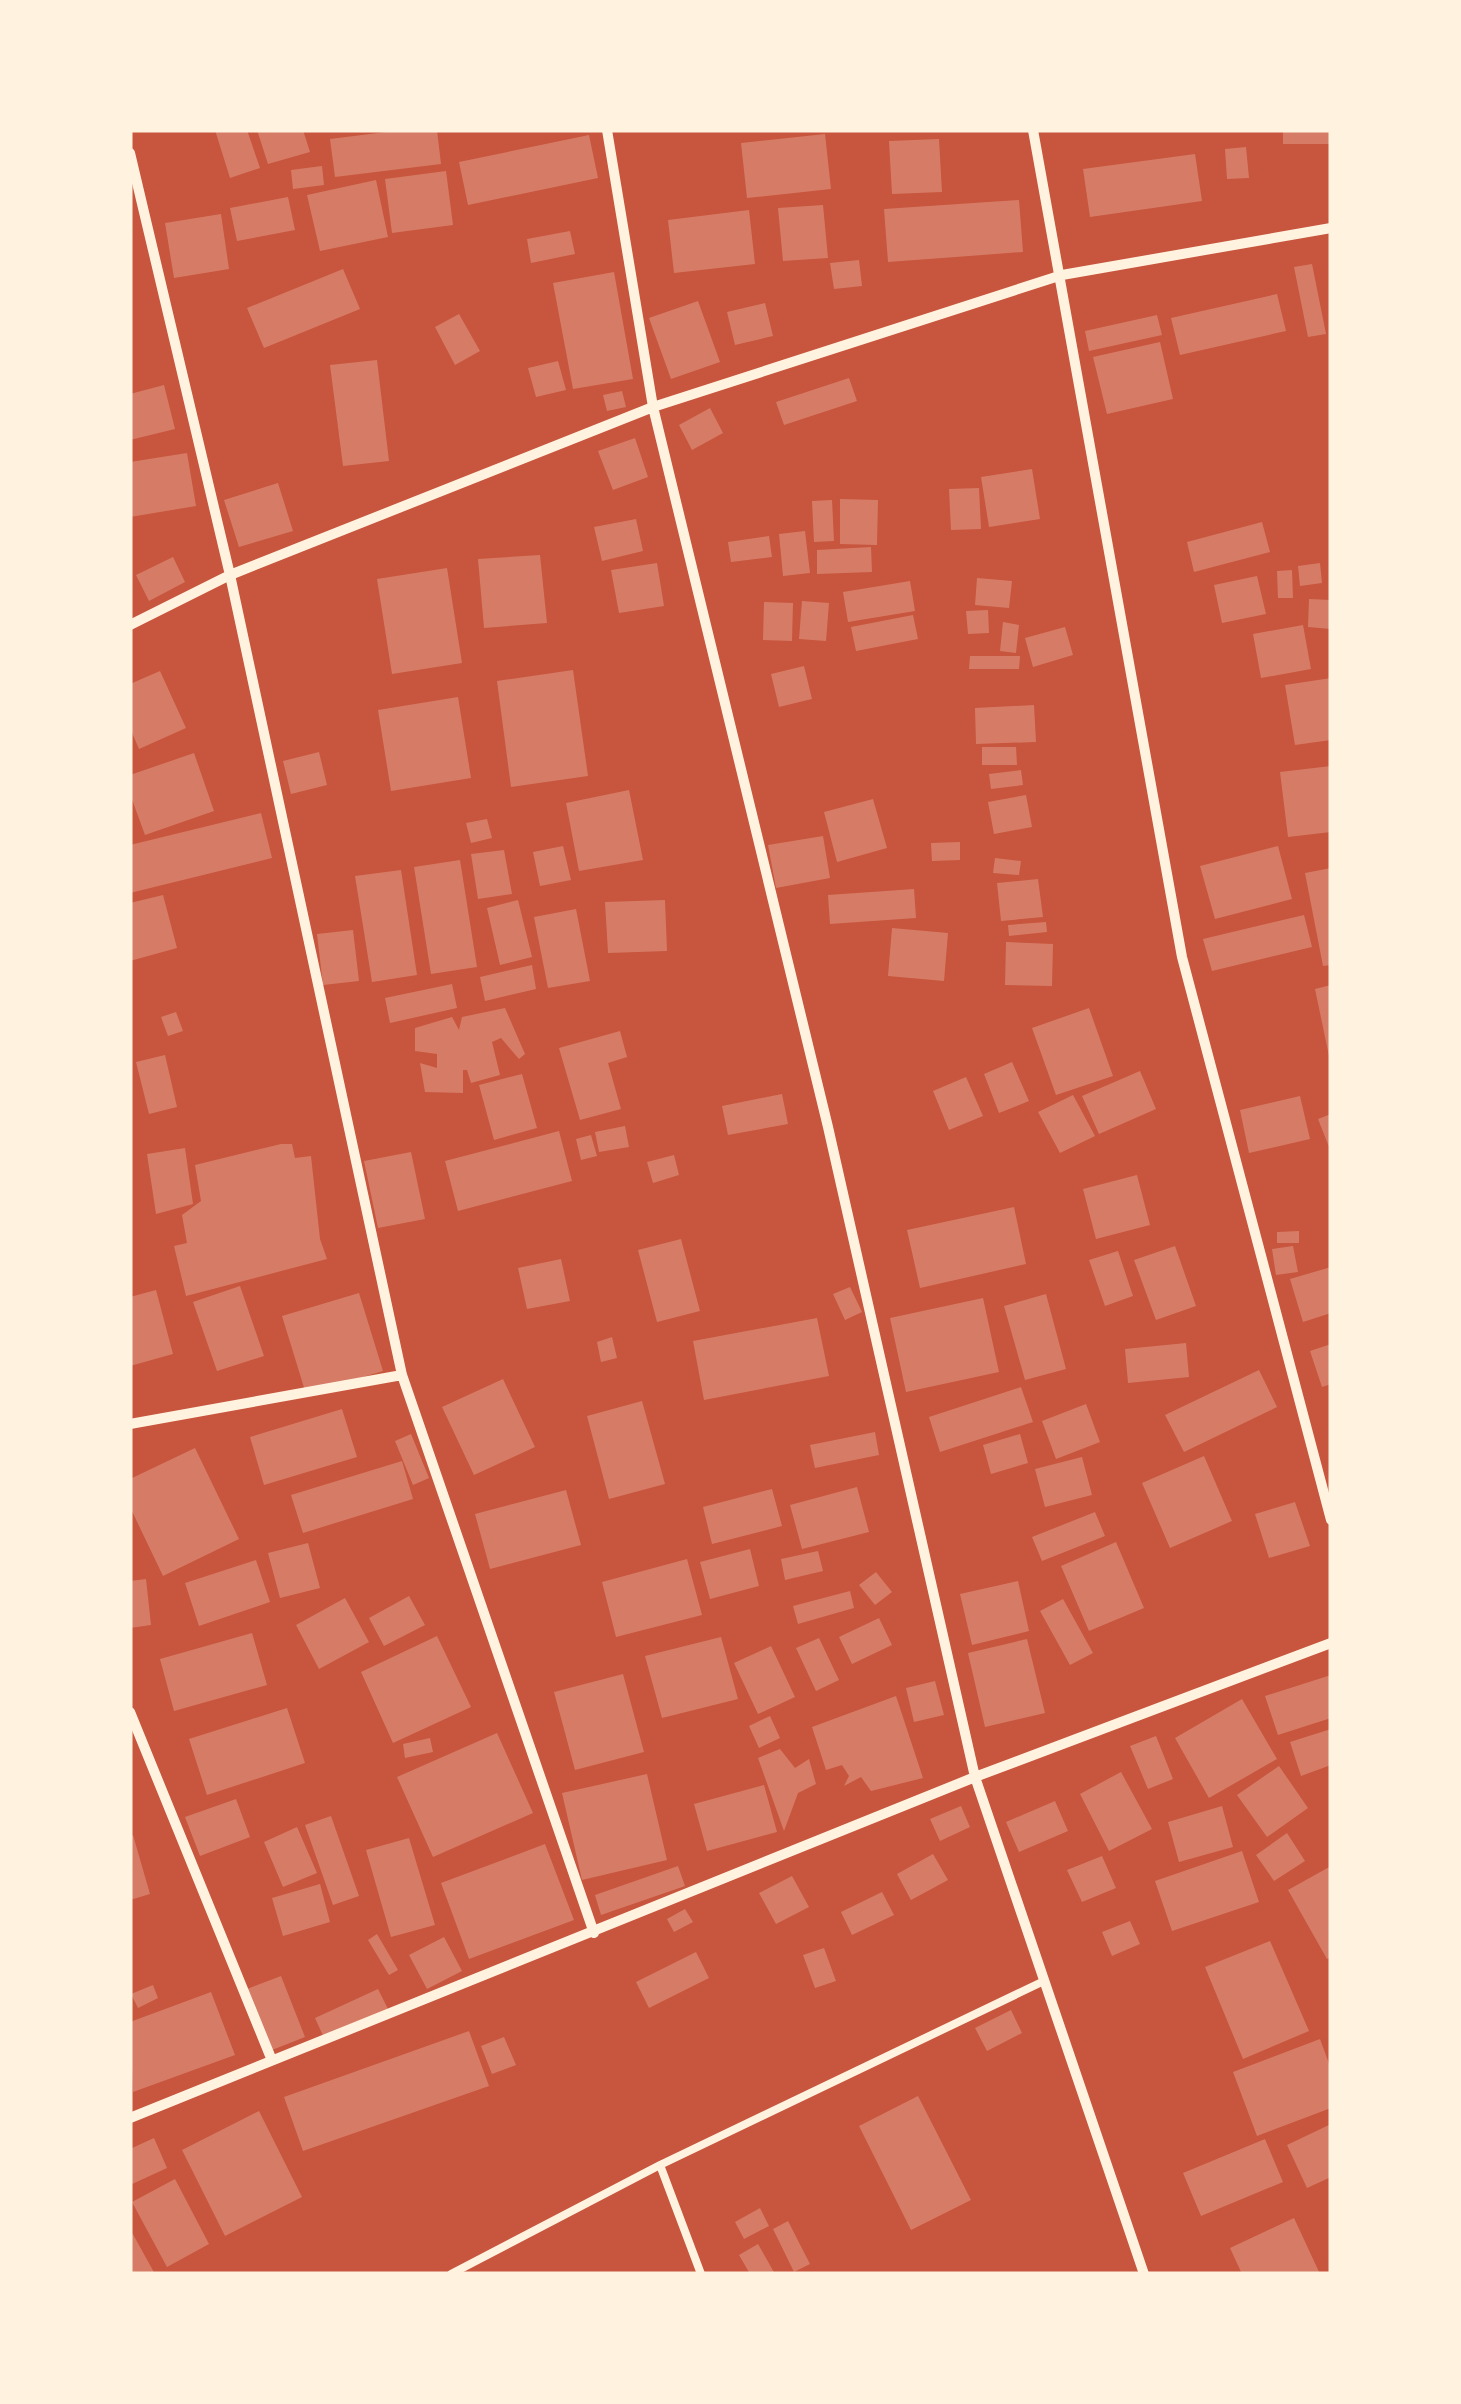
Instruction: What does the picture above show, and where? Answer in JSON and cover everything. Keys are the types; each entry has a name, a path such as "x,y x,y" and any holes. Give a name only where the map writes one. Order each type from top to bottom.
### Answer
{"street":[{"path":"607,130 653,406 828,1126 975,1777 1144,2274"},
{"path":"1033,130 1062,274 1182,957 1331,1520"},
{"path":"130,154 230,574 402,1375 594,1933"},
{"path":"130,624 230,574 653,406 1062,274 1331,228"},
{"path":"130,1424 402,1375"},
{"path":"130,2118 975,1777 1331,1643"},
{"path":"130,1712 271,2058"}],"lane":[{"path":"451,2274 660,2165 1044,1980"},
{"path":"660,2165 701,2274"}],"building":[{"path":"215,130 247,130 260,168 230,178"},
{"path":"257,130 303,130 310,152 268,164"},
{"path":"437,130 441,164 335,177 330,139"},
{"path":"1283,130 1331,130 1331,144 1283,144"},
{"path":"825,134 831,189 747,198 741,143"},
{"path":"589,135 598,178 468,205 459,162"},
{"path":"939,139 942,192 892,194 889,141"},
{"path":"1246,147 1249,178 1227,179 1225,149"},
{"path":"1195,154 1202,201 1090,217 1083,169"},
{"path":"322,166 324,185 293,189 291,170"},
{"path":"446,171 453,225 392,233 385,179"},
{"path":"376,180 388,237 320,251 307,195"},
{"path":"288,197 295,230 237,241 230,208"},
{"path":"1019,200 1023,252 888,262 884,209"},
{"path":"823,205 828,258 783,261 778,208"},
{"path":"749,210 755,264 674,273 668,220"},
{"path":"221,214 229,269 174,278 165,223"},
{"path":"570,231 575,254 531,263 527,239"},
{"path":"859,260 862,286 834,289 830,263"},
{"path":"1312,264 1326,334 1308,337 1294,267"},
{"path":"343,269 360,309 264,348 247,308"},
{"path":"614,272 633,379 573,389 553,283"},
{"path":"1277,294 1286,331 1180,355 1171,318"},
{"path":"698,301 720,362 671,379 649,318"},
{"path":"765,303 773,336 735,345 727,312"},
{"path":"459,314 480,351 455,365 435,327"},
{"path":"1157,315 1162,335 1089,351 1085,331"},
{"path":"1160,342 1173,399 1107,414 1093,357"},
{"path":"377,360 389,461 343,466 330,365"},
{"path":"558,361 566,390 536,397 528,368"},
{"path":"849,378 857,401 784,425 776,402"},
{"path":"164,385 175,429 130,440 130,394"},
{"path":"622,391 626,407 607,411 603,395"},
{"path":"710,408 723,433 692,450 679,425"},
{"path":"635,438 648,477 613,490 598,451"},
{"path":"187,453 196,506 130,517 130,462"},
{"path":"1032,469 1040,519 989,527 981,477"},
{"path":"278,483 293,531 239,547 224,500"},
{"path":"979,488 981,529 951,530 949,489"},
{"path":"840,499 878,500 877,545 840,544"},
{"path":"832,500 834,541 814,542 812,501"},
{"path":"636,519 643,551 602,561 594,527"},
{"path":"1262,522 1270,552 1194,572 1187,542"},
{"path":"805,531 810,573 783,576 779,534"},
{"path":"769,536 772,557 731,562 728,542"},
{"path":"871,547 872,572 817,574 817,550"},
{"path":"540,555 547,623 484,628 478,559"},
{"path":"173,557 185,582 149,601 136,575"},
{"path":"657,563 664,606 619,613 611,570"},
{"path":"1320,563 1322,583 1300,586 1298,566"},
{"path":"447,568 462,663 392,674 377,579"},
{"path":"1292,570 1293,598 1278,598 1277,571"},
{"path":"1257,576 1266,614 1222,623 1214,585"},
{"path":"977,578 1012,581 1009,608 975,605"},
{"path":"910,581 915,611 848,622 843,592"},
{"path":"1309,599 1331,600 1331,629 1308,627"},
{"path":"802,601 829,603 826,641 799,639"},
{"path":"764,602 793,603 792,641 763,640"},
{"path":"988,610 989,633 968,634 966,611"},
{"path":"913,615 918,639 856,651 851,627"},
{"path":"1003,622 1019,625 1016,653 1000,651"},
{"path":"1303,625 1311,669 1261,678 1253,634"},
{"path":"1065,627 1073,655 1033,667 1025,638"},
{"path":"970,656 1020,656 1019,669 969,669"},
{"path":"804,666 812,699 779,707 771,674"},
{"path":"573,670 588,776 511,787 497,681"},
{"path":"160,671 186,728 139,749 130,728 130,684"},
{"path":"1331,678 1331,740 1295,745 1285,685"},
{"path":"458,697 471,778 391,791 378,710"},
{"path":"1034,705 1036,742 976,744 975,708"},
{"path":"982,747 1016,747 1017,765 982,765"},
{"path":"319,752 327,785 291,794 283,761"},
{"path":"194,753 214,811 145,835 130,794 130,775"},
{"path":"1331,766 1331,832 1288,837 1280,772"},
{"path":"1021,770 1023,785 991,789 989,774"},
{"path":"629,790 643,860 579,871 566,803"},
{"path":"1026,795 1032,827 994,834 988,802"},
{"path":"873,799 887,848 837,862 824,812"},
{"path":"261,813 272,858 130,893 130,845"},
{"path":"487,819 492,838 471,843 466,823"},
{"path":"823,836 830,878 776,888 768,845"},
{"path":"960,842 960,860 932,861 931,843"},
{"path":"563,846 571,880 540,886 533,852"},
{"path":"1278,846 1292,899 1215,919 1200,866"},
{"path":"504,850 512,894 478,899 471,854"},
{"path":"995,858 1021,861 1019,875 993,873"},
{"path":"460,860 477,967 431,974 414,867"},
{"path":"1331,868 1331,965 1323,966 1305,873"},
{"path":"401,870 417,975 372,982 355,876"},
{"path":"1038,879 1043,917 1001,921 997,883"},
{"path":"914,889 916,918 830,924 828,895"},
{"path":"163,895 177,948 130,961 130,903"},
{"path":"518,900 532,957 500,965 487,908"},
{"path":"665,900 667,951 608,953 605,902"},
{"path":"576,909 590,981 548,988 534,917"},
{"path":"1304,915 1312,947 1212,971 1203,939"},
{"path":"1046,922 1047,932 1009,936 1008,925"},
{"path":"892,928 948,933 944,981 888,976"},
{"path":"353,930 359,981 323,985 317,934"},
{"path":"1006,942 1053,944 1052,986 1005,985"},
{"path":"532,965 536,989 485,1001 480,977"},
{"path":"452,984 457,1008 390,1023 385,998"},
{"path":"1331,985 1331,1056 1329,1056 1315,989"},
{"path":"505,1008 525,1054 519,1059 501,1038 492,1042 500,1075 471,1083 467,1070 463,1070 463,1093 425,1092 420,1063 437,1068 437,1054 415,1051 415,1028 452,1017 459,1030 462,1017"},
{"path":"1089,1008 1113,1076 1056,1095 1032,1028"},
{"path":"176,1012 183,1031 168,1036 161,1017"},
{"path":"620,1031 627,1057 608,1063 621,1109 580,1120 559,1048"},
{"path":"165,1055 177,1107 149,1114 136,1062"},
{"path":"1012,1062 1029,1101 999,1113 984,1074"},
{"path":"1140,1071 1156,1109 1099,1134 1082,1096"},
{"path":"522,1074 537,1128 494,1140 479,1085"},
{"path":"966,1077 983,1116 949,1130 933,1091"},
{"path":"782,1094 788,1124 728,1135 722,1106"},
{"path":"1073,1095 1095,1136 1060,1153 1038,1112"},
{"path":"1300,1096 1310,1139 1249,1153 1240,1110"},
{"path":"1331,1114 1331,1152 1318,1119"},
{"path":"625,1126 629,1147 599,1152 595,1132"},
{"path":"559,1131 572,1181 458,1211 445,1161"},
{"path":"591,1135 597,1156 581,1160 576,1139"},
{"path":"292,1144 295,1158 311,1156 320,1239 327,1259 186,1296 174,1246 187,1243 182,1215 201,1201 195,1165"},
{"path":"185,1148 193,1204 156,1214 147,1154"},
{"path":"411,1152 425,1219 378,1228 364,1161"},
{"path":"674,1155 679,1175 653,1183 647,1162"},
{"path":"1137,1175 1150,1225 1096,1239 1083,1189"},
{"path":"1014,1207 1026,1264 920,1288 907,1230"},
{"path":"1299,1231 1299,1243 1277,1243 1277,1232"},
{"path":"681,1239 700,1311 657,1322 638,1250"},
{"path":"1175,1246 1196,1306 1156,1320 1134,1260"},
{"path":"1293,1246 1298,1272 1276,1275 1272,1249"},
{"path":"1118,1251 1133,1296 1105,1306 1089,1260"},
{"path":"561,1259 570,1301 527,1309 518,1268"},
{"path":"1331,1267 1331,1313 1303,1322 1290,1279"},
{"path":"240,1286 264,1356 217,1371 193,1302"},
{"path":"850,1287 862,1312 845,1320 833,1294"},
{"path":"156,1290 173,1354 130,1366 130,1297"},
{"path":"359,1293 383,1371 306,1394 282,1316"},
{"path":"1046,1294 1066,1369 1025,1380 1004,1306"},
{"path":"983,1298 999,1372 906,1392 890,1318"},
{"path":"817,1318 829,1376 704,1400 693,1341"},
{"path":"612,1337 617,1358 601,1362 597,1342"},
{"path":"1186,1343 1189,1377 1128,1383 1125,1349"},
{"path":"1331,1344 1331,1384 1322,1387 1310,1351"},
{"path":"1259,1370 1277,1407 1184,1452 1165,1415"},
{"path":"503,1379 535,1447 474,1475 442,1407"},
{"path":"1021,1387 1033,1422 940,1452 929,1417"},
{"path":"642,1401 665,1484 609,1499 587,1416"},
{"path":"1086,1404 1100,1442 1056,1459 1042,1421"},
{"path":"342,1409 357,1457 264,1485 250,1437"},
{"path":"875,1432 879,1455 815,1468 810,1445"},
{"path":"411,1434 429,1478 413,1485 395,1441"},
{"path":"1020,1434 1028,1463 991,1474 983,1445"},
{"path":"195,1448 239,1539 163,1576 130,1507 130,1479"},
{"path":"1204,1456 1232,1521 1170,1548 1142,1483"},
{"path":"1082,1457 1092,1495 1045,1507 1035,1469"},
{"path":"402,1461 413,1499 303,1533 291,1495"},
{"path":"857,1487 869,1532 802,1549 790,1505"},
{"path":"772,1489 782,1526 712,1544 703,1507"},
{"path":"566,1490 581,1545 490,1569 475,1514"},
{"path":"1295,1502 1310,1546 1269,1558 1255,1514"},
{"path":"1095,1512 1105,1536 1042,1561 1032,1537"},
{"path":"1116,1542 1144,1608 1089,1631 1061,1566"},
{"path":"308,1543 320,1588 280,1598 268,1553"},
{"path":"750,1549 759,1586 710,1599 700,1562"},
{"path":"818,1551 823,1571 785,1580 781,1559"},
{"path":"687,1559 702,1615 616,1637 602,1582"},
{"path":"256,1560 270,1602 199,1626 185,1583"},
{"path":"876,1572 892,1592 875,1605 859,1585"},
{"path":"146,1579 151,1625 130,1628 130,1581"},
{"path":"1018,1581 1029,1631 972,1645 960,1594"},
{"path":"850,1591 854,1608 798,1624 793,1606"},
{"path":"409,1596 425,1625 384,1646 369,1618"},
{"path":"345,1598 369,1642 319,1669 296,1625"},
{"path":"1063,1599 1093,1653 1070,1665 1040,1611"},
{"path":"879,1618 892,1645 852,1664 839,1637"},
{"path":"252,1633 267,1685 174,1711 160,1659"},
{"path":"437,1636 471,1707 393,1743 361,1672"},
{"path":"721,1637 738,1699 662,1718 645,1656"},
{"path":"819,1638 839,1680 816,1691 796,1648"},
{"path":"1027,1639 1045,1713 985,1727 968,1653"},
{"path":"771,1646 795,1697 758,1714 734,1663"},
{"path":"623,1674 644,1752 575,1770 554,1692"},
{"path":"1331,1675 1331,1718 1278,1735 1265,1696"},
{"path":"935,1681 944,1715 914,1722 906,1688"},
{"path":"896,1696 923,1778 871,1791 861,1777 844,1786 849,1776 842,1765 826,1770 812,1727"},
{"path":"1242,1699 1277,1759 1209,1798 1175,1738"},
{"path":"287,1708 305,1763 207,1795 189,1739"},
{"path":"770,1716 780,1738 759,1748 749,1726"},
{"path":"1331,1729 1331,1765 1301,1776 1290,1742"},
{"path":"497,1733 533,1813 433,1857 397,1777"},
{"path":"1156,1736 1173,1779 1148,1789 1130,1746"},
{"path":"430,1738 433,1752 405,1758 403,1744"},
{"path":"780,1749 795,1768 809,1759 816,1784 798,1793 784,1831 758,1758"},
{"path":"1279,1766 1308,1808 1267,1837 1237,1795"},
{"path":"1121,1772 1152,1829 1109,1851 1080,1794"},
{"path":"647,1774 667,1860 582,1880 562,1793"},
{"path":"764,1785 777,1832 707,1851 694,1804"},
{"path":"236,1799 250,1837 200,1856 185,1817"},
{"path":"1055,1801 1068,1831 1019,1852 1006,1822"},
{"path":"961,1806 970,1827 940,1841 930,1819"},
{"path":"1222,1806 1233,1847 1179,1862 1168,1822"},
{"path":"331,1816 359,1896 333,1905 305,1825"},
{"path":"297,1827 317,1873 283,1887 264,1842"},
{"path":"1287,1833 1305,1861 1274,1881 1256,1855"},
{"path":"133,1835 150,1894 130,1900 130,1836"},
{"path":"409,1838 435,1925 391,1937 366,1850"},
{"path":"545,1844 574,1920 469,1959 441,1883"},
{"path":"1242,1851 1259,1902 1172,1931 1155,1881"},
{"path":"933,1854 948,1880 911,1900 897,1874"},
{"path":"1102,1856 1116,1888 1082,1902 1067,1870"},
{"path":"678,1866 685,1886 601,1915 595,1895"},
{"path":"1331,1866 1331,1957 1327,1959 1288,1890"},
{"path":"792,1876 809,1907 776,1924 759,1893"},
{"path":"320,1884 330,1922 283,1936 272,1898"},
{"path":"882,1892 894,1915 852,1935 841,1912"},
{"path":"685,1909 693,1922 674,1932 667,1919"},
{"path":"1130,1921 1140,1944 1112,1956 1102,1932"},
{"path":"377,1934 398,1970 389,1975 368,1940"},
{"path":"444,1937 462,1971 427,1989 409,1955"},
{"path":"1270,1941 1309,2031 1243,2059 1205,1967"},
{"path":"824,1948 836,1981 815,1988 803,1955"},
{"path":"696,1952 709,1978 649,2008 636,1982"},
{"path":"281,1976 305,2037 272,2050 247,1989"},
{"path":"153,1985 158,1998 138,2008 131,1994"},
{"path":"378,1989 389,2011 325,2040 315,2018"},
{"path":"211,1992 235,2055 133,2092 130,2022"},
{"path":"1011,2010 1022,2033 987,2051 975,2028"},
{"path":"469,2031 489,2086 303,2151 284,2097"},
{"path":"504,2037 516,2065 492,2074 481,2046"},
{"path":"1320,2039 1331,2069 1331,2108 1257,2136 1233,2072"},
{"path":"918,2096 971,2200 911,2230 859,2126"},
{"path":"259,2111 302,2197 225,2236 182,2150"},
{"path":"1331,2124 1331,2177 1307,2188 1287,2145"},
{"path":"154,2138 167,2168 130,2185 130,2149"},
{"path":"1265,2139 1283,2182 1201,2216 1183,2173"},
{"path":"175,2179 209,2244 167,2267 132,2202"},
{"path":"760,2208 769,2226 744,2239 735,2222"},
{"path":"1294,2218 1320,2274 1242,2274 1230,2248"},
{"path":"788,2221 810,2264 794,2272 773,2229"},
{"path":"130,2229 155,2274 130,2274"},
{"path":"758,2244 775,2274 750,2274 739,2255"}]}
